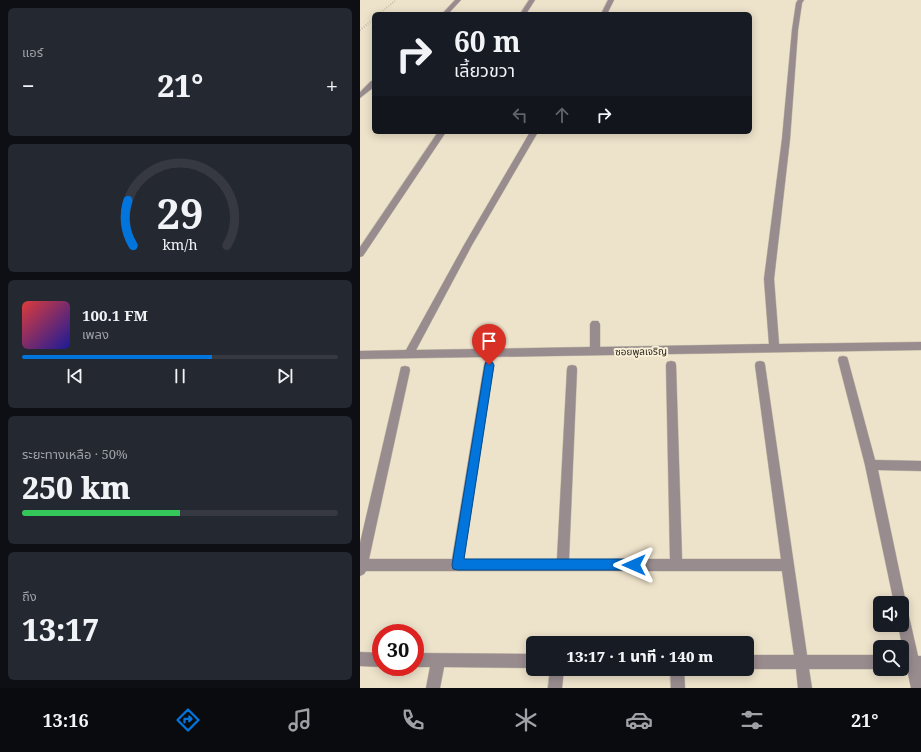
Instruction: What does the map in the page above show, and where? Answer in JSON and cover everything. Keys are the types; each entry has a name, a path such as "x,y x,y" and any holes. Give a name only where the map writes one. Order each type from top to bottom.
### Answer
{"street":[{"path":"447,12 458,0"},
{"path":"524,12 532,0"},
{"path":"605,12 611,0"},
{"path":"774,348 769,279 786,139 795,30 799,3 801,0"},
{"path":"360,96 372,85"},
{"path":"360,254 441,134"},
{"path":"409,354 468,245 533,134"},
{"path":"595,324 595,352"},
{"name":"ซอยพูลเจริญ","path":"360,355 921,346"},
{"path":"843,360 871,465 899,596"},
{"path":"458,565 489,365"},
{"path":"671,365 676,565"},
{"path":"760,365 805,688"},
{"path":"563,565 572,369"},
{"path":"405,370 361,568 458,565 788,565"},
{"path":"871,465 921,466"},
{"path":"906,632 918,688"},
{"path":"360,659 372,660"},
{"path":"424,660 526,661"},
{"path":"433,688 438,661"},
{"path":"754,662 873,662"},
{"path":"556,688 557,676"},
{"path":"677,676 678,688"}],"path":[{"path":"381,12 396,0"},
{"path":"360,30 372,20"}],"route":[{"path":"489,365 458,565 634,565"}]}
